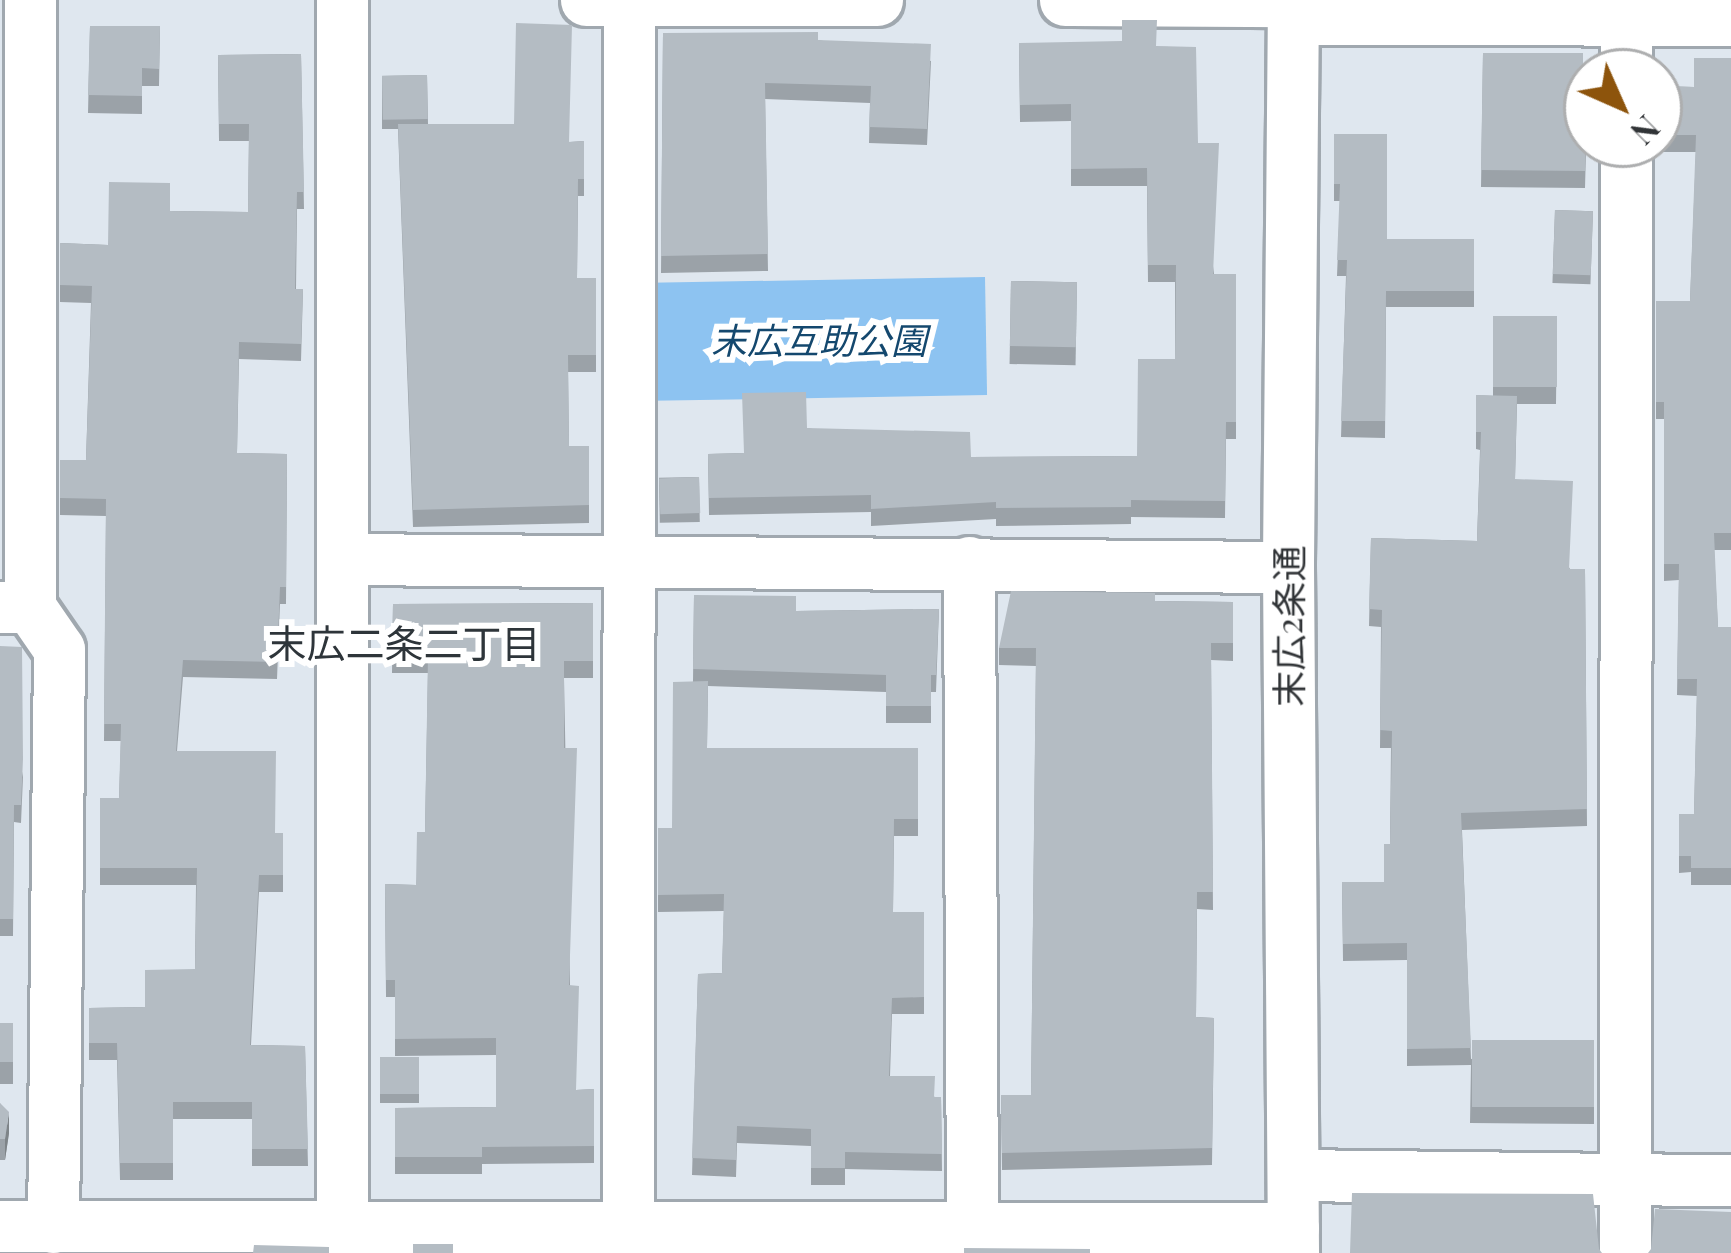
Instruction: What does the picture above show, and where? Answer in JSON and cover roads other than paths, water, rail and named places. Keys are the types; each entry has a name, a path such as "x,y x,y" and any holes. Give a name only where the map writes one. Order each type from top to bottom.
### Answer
{"street":[{"path":"29,0 15,607 58,649 53,1227"},
{"path":"342,0 342,1228"},
{"path":"628,1225 631,560 612,1 877,0"},
{"path":"1065,0 1731,20"},
{"name":"末広2条通","path":"1293,7 1288,567 1293,1240"},
{"path":"1626,20 1626,48"},
{"path":"1625,1253 1626,168"},
{"path":"345,559 1288,567"},
{"path":"939,1236 969,562"},
{"path":"1293,1175 1731,1180"},
{"path":"0,1226 168,1240 342,1228 570,1240 628,1225 939,1236 1293,1240"}],"district":[{"name":"末広二条二丁目","path":"404,642"}],"park label":[{"name":"末広互助公園","path":"819,340"}]}
